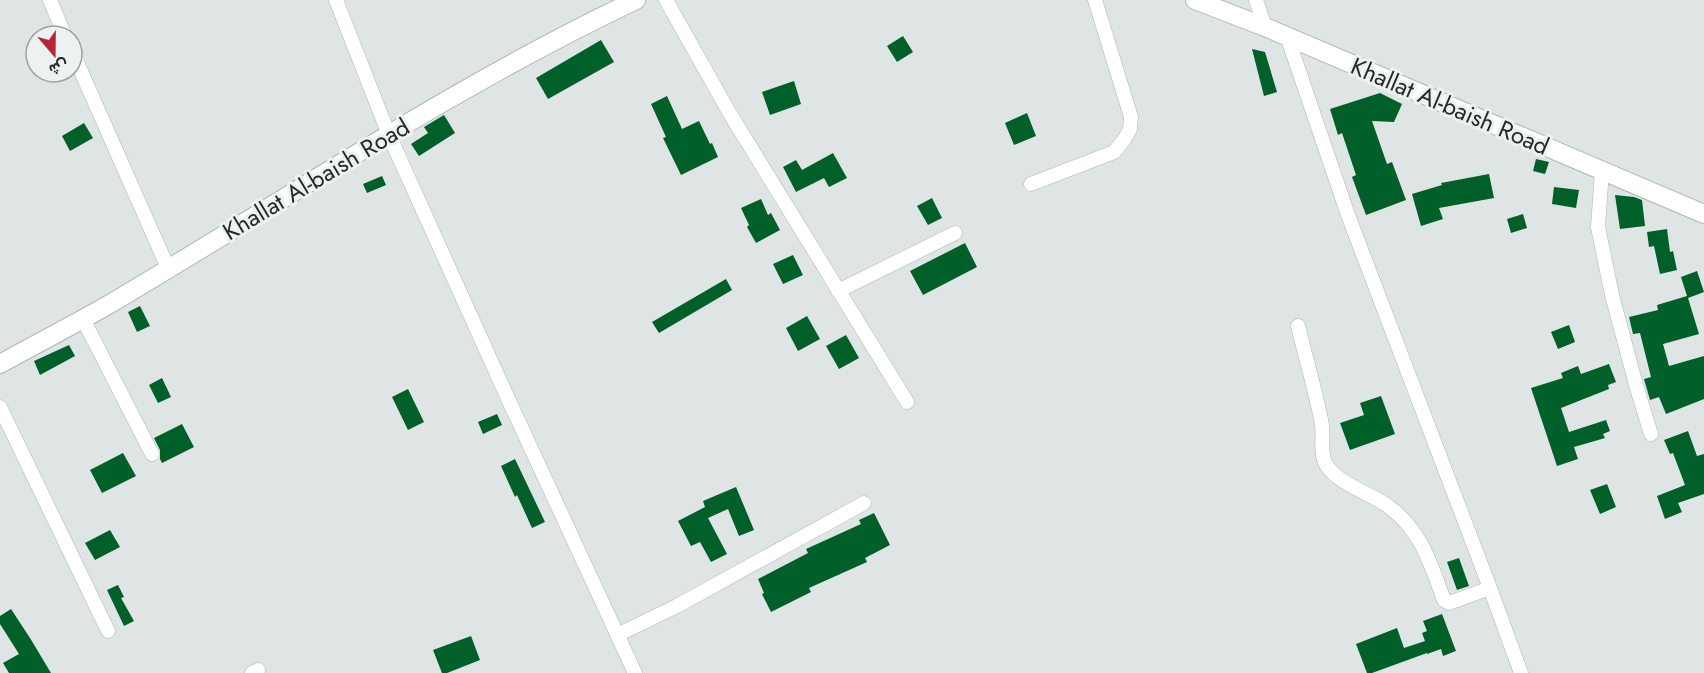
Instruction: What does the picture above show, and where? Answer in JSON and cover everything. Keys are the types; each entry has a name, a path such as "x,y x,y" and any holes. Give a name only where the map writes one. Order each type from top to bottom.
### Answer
{"street":[{"path":"50,0 60,24"},
{"path":"336,0 389,135 635,673"},
{"name":"Khallat Al-baish Road","path":"0,364 83,319 389,135 530,54 636,0"},
{"path":"666,0 729,112 907,402"},
{"path":"1031,184 1114,152 1130,129 1131,117 1095,0"},
{"name":"Khallat Al-baish Road","path":"1195,0 1287,36 1704,214"},
{"path":"1256,0 1265,27"},
{"path":"1287,36 1348,215 1490,588 1519,672"},
{"path":"84,78 168,268"},
{"path":"1602,170 1598,227 1612,295 1651,434"},
{"path":"838,291 955,233"},
{"path":"83,319 152,454"},
{"path":"1298,326 1322,426 1323,456 1327,466 1343,479 1389,507 1412,528 1429,558 1444,600 1449,603 1490,588"},
{"path":"0,407 108,631"},
{"path":"617,635 677,606 864,503"}],"building":[{"path":"903,36 913,52 897,62 887,46"},
{"path":"601,40 614,62 548,99 536,78"},
{"path":"1252,49 1265,52 1277,92 1264,96"},
{"path":"794,81 801,104 770,115 762,92"},
{"path":"1380,93 1402,104 1394,122 1372,121 1387,164 1392,162 1406,200 1366,215 1352,177 1356,175 1342,133 1338,135 1330,109"},
{"path":"667,96 682,129 699,121 718,157 681,175 663,138 666,137 651,104"},
{"path":"1027,113 1036,136 1014,145 1005,123"},
{"path":"444,115 455,133 419,156 411,144 428,133 424,127"},
{"path":"84,123 93,138 70,151 62,136"},
{"path":"833,153 847,178 829,187 824,178 796,192 783,167 796,160 802,170"},
{"path":"1536,159 1549,162 1545,174 1533,171"},
{"path":"1489,174 1494,198 1439,208 1443,219 1421,226 1412,194 1442,185 1441,183"},
{"path":"382,176 386,185 367,193 363,184"},
{"path":"1554,187 1579,190 1576,208 1552,204"},
{"path":"1615,195 1642,200 1645,226 1620,229"},
{"path":"932,198 942,218 928,225 917,206"},
{"path":"761,199 768,215 771,213 780,230 756,243 747,227 749,225 741,208"},
{"path":"1523,214 1527,228 1511,233 1507,219"},
{"path":"1667,229 1670,252 1673,251 1677,270 1660,274 1654,246 1649,247 1647,232"},
{"path":"965,243 977,267 923,295 910,271"},
{"path":"793,255 803,275 783,284 773,264"},
{"path":"1697,271 1704,292 1688,298 1699,334 1663,344 1669,366 1704,356 1704,399 1666,414 1659,397 1650,400 1644,379 1651,377 1640,333 1633,334 1629,317 1658,310 1657,305 1687,296 1681,277"},
{"path":"726,279 732,290 659,333 652,322"},
{"path":"140,306 150,326 137,332 128,312"},
{"path":"807,316 820,339 798,351 786,328"},
{"path":"1569,325 1575,342 1558,349 1551,332"},
{"path":"846,335 859,358 839,369 826,346"},
{"path":"69,345 75,356 40,375 34,361"},
{"path":"1609,364 1616,382 1608,385 1609,389 1561,408 1569,432 1606,420 1610,431 1603,434 1605,438 1574,447 1578,459 1557,466 1531,388 1563,378 1561,373 1578,366 1581,374"},
{"path":"162,378 171,397 158,403 149,385"},
{"path":"408,389 424,422 408,430 392,397"},
{"path":"1381,396 1395,434 1350,450 1340,423 1364,415 1360,403"},
{"path":"497,414 502,425 483,434 478,422"},
{"path":"182,424 194,447 162,463 160,450 154,438"},
{"path":"1688,431 1697,456 1704,454 1704,494 1678,503 1682,512 1665,519 1657,496 1685,485 1673,453 1670,454 1664,440"},
{"path":"123,453 136,476 102,493 90,470"},
{"path":"515,459 545,522 532,528 501,466"},
{"path":"1607,484 1616,507 1600,514 1590,490"},
{"path":"736,487 754,530 739,536 728,509 708,518 727,554 711,562 700,542 691,546 678,521 705,507 703,501"},
{"path":"874,513 890,545 865,558 867,562 809,588 811,592 771,612 758,579 808,553 806,549 861,524 859,520"},
{"path":"110,530 120,547 95,560 85,543"},
{"path":"1459,558 1469,586 1457,590 1447,562"},
{"path":"118,585 124,597 121,598 134,621 124,626 107,590"},
{"path":"11,609 51,673 9,673 3,663 19,654 0,624 0,616"},
{"path":"1442,614 1456,651 1443,656 1441,649 1367,673 1356,644 1397,628 1404,648 1425,641 1422,633 1427,631 1423,621"},
{"path":"471,636 480,660 442,673 433,650"}]}
